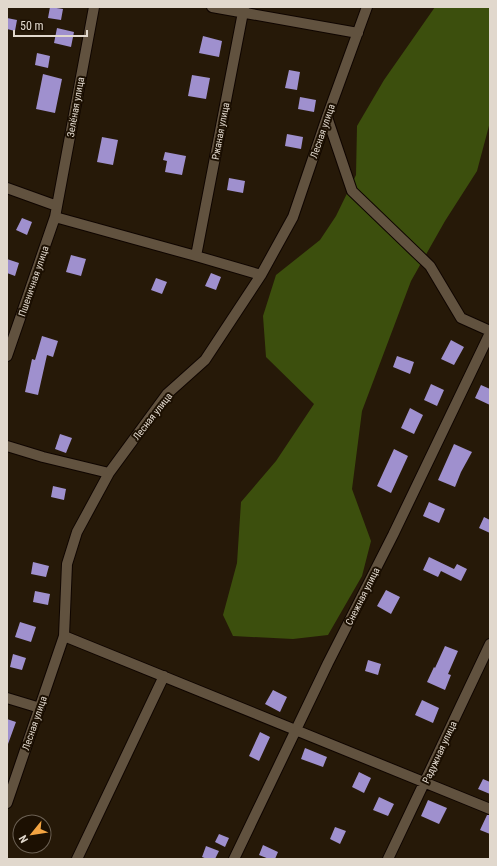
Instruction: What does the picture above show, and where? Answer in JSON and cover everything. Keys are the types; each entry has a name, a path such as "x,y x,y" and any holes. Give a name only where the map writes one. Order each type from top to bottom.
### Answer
{"street":[{"name":"Зелёная улица","path":"56,211 94,7"},
{"path":"212,7 244,10 358,34"},
{"name":"Лесная улица","path":"7,803 64,636 67,564 77,532 109,473 167,394 205,360 261,275 293,217 327,116 367,7"},
{"name":"Ржаная улица","path":"196,256 244,10"},
{"path":"327,116 352,191 430,266 461,318 490,332"},
{"path":"7,188 56,211 196,256 261,275"},
{"name":"Пшеничная улица","path":"7,356 56,211"},
{"name":"Снежная улица","path":"234,859 328,663 393,535 490,332"},
{"path":"7,446 43,457 109,473"},
{"path":"64,636 490,809"},
{"name":"Радужная улица","path":"388,859 490,644"},
{"path":"77,859 164,676"},
{"path":"7,698 40,708"}],"green space":[{"path":"435,7 490,7 490,122 477,171 445,221 411,281 362,411 352,489 371,541 362,576 328,635 293,639 233,636 223,615 237,563 241,502 276,461 314,404 266,357 263,316 276,275 320,240 336,216 356,175 357,126 384,80"}],"building":[{"path":"50,7 63,9 61,20 48,18"},
{"path":"7,18 17,20 15,31 7,29"},
{"path":"57,28 74,32 71,47 54,43"},
{"path":"203,36 222,41 219,57 199,53"},
{"path":"37,53 50,56 48,68 35,65"},
{"path":"289,70 300,72 297,90 285,88"},
{"path":"43,74 62,79 55,113 36,109"},
{"path":"192,75 210,78 206,99 188,96"},
{"path":"300,97 316,100 314,112 298,109"},
{"path":"287,134 303,137 301,149 285,146"},
{"path":"102,137 118,140 113,165 97,162"},
{"path":"165,152 186,156 182,175 165,172 167,161 163,160"},
{"path":"229,178 245,181 243,193 227,190"},
{"path":"22,218 32,222 27,235 16,230"},
{"path":"71,255 86,259 81,276 66,272"},
{"path":"7,259 19,263 15,276 7,273"},
{"path":"211,273 221,277 216,290 205,286"},
{"path":"156,278 167,282 162,294 151,290"},
{"path":"42,336 58,341 53,357 47,355 38,395 25,392 32,359 35,360"},
{"path":"451,340 464,347 454,365 441,359"},
{"path":"397,356 414,362 410,374 393,367"},
{"path":"431,384 444,390 437,406 424,400"},
{"path":"481,385 490,389 490,405 475,398"},
{"path":"410,408 423,415 414,434 401,428"},
{"path":"60,434 72,438 66,453 55,449"},
{"path":"454,444 472,452 455,487 438,480"},
{"path":"394,449 408,456 391,493 377,486"},
{"path":"53,486 66,489 64,500 51,497"},
{"path":"429,502 445,509 439,523 423,516"},
{"path":"484,517 490,520 490,533 479,528"},
{"path":"429,557 454,569 457,564 467,569 461,581 441,571 438,577 423,570"},
{"path":"33,562 49,566 46,577 31,574"},
{"path":"386,590 400,597 391,614 377,606"},
{"path":"35,591 50,594 48,605 33,602"},
{"path":"20,622 36,627 31,642 15,637"},
{"path":"445,646 458,651 448,674 451,675 445,690 427,682"},
{"path":"13,654 26,658 22,670 10,667"},
{"path":"368,660 381,664 378,675 365,671"},
{"path":"273,690 287,697 280,712 265,704"},
{"path":"422,700 439,708 433,723 415,715"},
{"path":"7,719 16,722 8,744 7,744"},
{"path":"260,732 270,737 259,761 249,756"},
{"path":"305,748 327,757 323,767 301,759"},
{"path":"359,772 371,778 364,793 352,787"},
{"path":"483,779 490,782 490,794 478,789"},
{"path":"379,797 394,804 388,816 373,810"},
{"path":"428,800 447,808 439,824 421,816"},
{"path":"487,815 490,815 490,834 480,830"},
{"path":"335,827 346,831 340,844 330,839"},
{"path":"219,834 229,838 225,847 215,842"},
{"path":"263,845 278,852 275,859 269,859 259,855"},
{"path":"206,846 219,851 215,859 207,859 202,857"}]}
